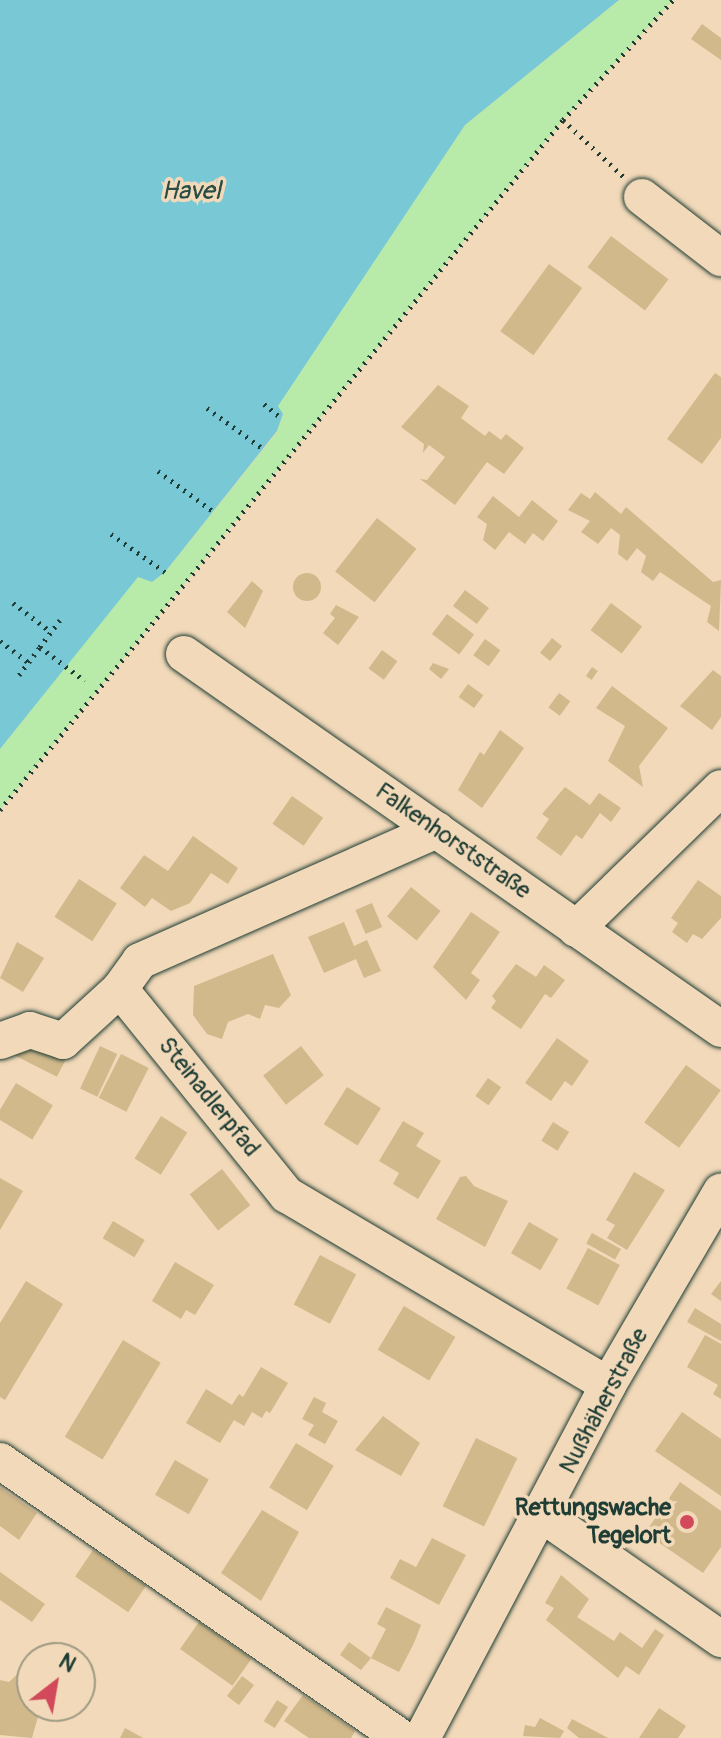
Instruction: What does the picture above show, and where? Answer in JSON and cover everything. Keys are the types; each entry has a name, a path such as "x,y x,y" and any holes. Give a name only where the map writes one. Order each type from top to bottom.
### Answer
{"street":[{"path":"642,197 721,258"},
{"name":"Falkenhorststraße","path":"184,654 721,1029"},
{"path":"576,929 721,788"},
{"path":"0,1041 30,1030 63,1041 120,989 140,961 437,830"},
{"name":"Steinadlerpfad","path":"120,989 287,1195 608,1385"},
{"name":"Nußhäherstraße","path":"422,1738 544,1516 608,1385 721,1192"},
{"path":"0,1461 402,1738"},
{"path":"544,1516 721,1639"}],"path":[{"path":"0,810 563,120 673,0"},
{"path":"563,120 609,159 642,197"},
{"path":"264,404 281,418"},
{"path":"207,408 262,448"},
{"path":"158,471 214,512"},
{"path":"111,534 165,572"},
{"path":"13,603 51,632"},
{"path":"19,675 60,620"},
{"path":"0,641 28,662"},
{"path":"40,647 85,681"}],"green space":[{"path":"619,0 673,0 563,120 0,810 0,749 138,576 152,582 165,572 277,432 283,414 277,406 465,125"}],"water":[{"name":"Havel","path":"0,0 619,0 465,125 278,406 283,414 277,431 165,572 152,582 138,577 0,749"}],"building":[{"path":"702,24 721,38 721,60 691,39"},
{"path":"611,236 669,279 645,310 588,267"},
{"path":"549,264 582,288 533,355 500,331"},
{"path":"715,373 721,377 721,438 702,464 667,439"},
{"path":"438,385 469,406 461,418 485,436 489,431 501,440 506,434 524,448 504,474 487,462 455,505 420,479 427,480 445,457 429,445 423,453 424,444 401,427"},
{"path":"595,492 621,514 626,507 713,582 721,580 719,631 707,622 711,606 660,572 653,581 641,572 646,556 637,548 627,561 618,554 620,535 611,528 598,544 581,532 590,521 568,510 581,493 590,499"},
{"path":"493,496 519,517 532,500 558,521 543,541 533,533 525,544 509,532 495,550 483,540 487,524 477,517"},
{"path":"377,518 416,549 375,602 335,572"},
{"path":"307,573 317,577 321,587 317,597 307,601 297,597 293,587 297,577"},
{"path":"252,581 263,591 245,628 227,612"},
{"path":"465,590 489,608 477,624 453,606"},
{"path":"611,603 642,626 622,654 591,630"},
{"path":"336,605 359,617 338,645 323,633 335,618 330,614"},
{"path":"447,614 474,634 459,654 432,634"},
{"path":"552,638 562,646 550,661 540,653"},
{"path":"485,639 500,650 489,666 473,655"},
{"path":"382,650 397,661 384,680 368,669"},
{"path":"433,663 449,669 441,679 429,669"},
{"path":"592,667 598,671 592,680 586,676"},
{"path":"713,670 721,676 721,717 712,730 680,706"},
{"path":"468,684 483,695 474,708 459,697"},
{"path":"612,686 668,728 639,766 643,787 608,761 625,726 596,708"},
{"path":"559,693 570,701 560,716 548,708"},
{"path":"500,730 524,748 482,808 458,790 480,752 484,755"},
{"path":"565,787 590,805 599,793 621,808 611,822 600,813 582,839 576,835 561,856 536,838 549,819 542,814"},
{"path":"292,796 323,818 304,846 272,824"},
{"path":"193,836 238,868 228,884 211,873 190,903 171,911 152,898 145,907 120,888 144,855 168,871"},
{"path":"79,879 117,904 92,941 54,917"},
{"path":"698,880 721,896 721,918 702,939 693,934 687,943 672,932 678,923 671,918"},
{"path":"411,887 441,911 417,940 387,917"},
{"path":"372,903 382,927 366,934 355,910"},
{"path":"471,912 500,932 471,973 480,980 466,1000 433,967"},
{"path":"344,922 354,946 367,940 381,971 364,978 356,959 324,973 308,937"},
{"path":"17,942 44,958 23,992 0,978"},
{"path":"273,954 291,995 279,1008 265,1005 260,1019 248,1014 228,1022 222,1039 207,1034 193,1015 194,986"},
{"path":"516,964 536,977 544,965 565,980 551,998 545,994 521,1029 491,1008 496,1001 492,996"},
{"path":"21,1035 66,1058 57,1077 11,1054"},
{"path":"557,1038 589,1061 572,1086 565,1081 551,1101 525,1083"},
{"path":"100,1046 117,1054 97,1097 80,1089"},
{"path":"301,1046 324,1075 286,1105 263,1076"},
{"path":"121,1054 149,1068 126,1112 99,1098"},
{"path":"686,1065 721,1090 679,1148 644,1122"},
{"path":"488,1078 501,1087 488,1105 475,1096"},
{"path":"16,1083 53,1105 32,1139 0,1120 0,1110"},
{"path":"347,1087 381,1108 358,1146 324,1124"},
{"path":"161,1116 187,1132 161,1175 135,1158"},
{"path":"403,1121 424,1133 416,1146 441,1161 418,1199 393,1184 399,1173 379,1161"},
{"path":"553,1122 569,1132 557,1151 541,1141"},
{"path":"222,1169 250,1205 218,1230 190,1194"},
{"path":"634,1172 665,1190 627,1250 607,1238 615,1225 606,1220"},
{"path":"466,1176 474,1186 508,1201 485,1247 436,1219 460,1177"},
{"path":"0,1178 23,1191 0,1230"},
{"path":"113,1221 145,1240 134,1257 103,1238"},
{"path":"529,1222 558,1239 540,1270 511,1253"},
{"path":"592,1233 621,1249 615,1259 586,1243"},
{"path":"588,1248 620,1265 598,1306 566,1289"},
{"path":"320,1255 356,1274 330,1324 294,1304"},
{"path":"175,1262 214,1285 195,1315 186,1310 181,1319 152,1301"},
{"path":"26,1281 63,1304 5,1400 0,1397 0,1323"},
{"path":"721,1281 721,1301 711,1294"},
{"path":"404,1306 455,1337 429,1381 378,1350"},
{"path":"695,1308 721,1324 721,1341 687,1322"},
{"path":"705,1335 721,1344 721,1399 713,1394 718,1385 687,1367"},
{"path":"123,1340 161,1363 103,1460 65,1437"},
{"path":"261,1367 288,1383 270,1413 266,1411 262,1418 252,1412 244,1426 234,1420 220,1443 186,1423 206,1389 232,1405 239,1394 243,1397"},
{"path":"314,1397 326,1403 322,1412 338,1421 325,1444 308,1435 314,1425 302,1419"},
{"path":"682,1412 721,1439 721,1496 655,1451"},
{"path":"383,1416 420,1443 401,1476 355,1450"},
{"path":"476,1438 517,1458 484,1526 443,1506"},
{"path":"296,1443 334,1466 307,1510 269,1488"},
{"path":"175,1460 209,1480 189,1514 155,1495"},
{"name":"Rettungswache Tegelort","path":"680,1482 721,1511 721,1547 703,1573 645,1533"},
{"path":"0,1487 37,1513 19,1540 0,1526"},
{"path":"262,1510 299,1532 261,1601 221,1573"},
{"path":"432,1538 466,1555 439,1605 390,1578 400,1559 416,1567"},
{"path":"93,1550 146,1586 128,1612 75,1577"},
{"path":"0,1572 45,1604 32,1622 0,1600"},
{"path":"561,1575 589,1599 577,1617 614,1641 620,1632 642,1648 655,1629 664,1635 639,1675 626,1666 618,1678 546,1620 554,1608 545,1603"},
{"path":"386,1607 421,1625 399,1672 371,1658 386,1629 377,1624"},
{"path":"199,1622 251,1659 232,1686 180,1649"},
{"path":"349,1642 371,1658 361,1670 340,1655"},
{"path":"16,1676 16,1722 36,1722 32,1738 0,1735 0,1680 9,1682"},
{"path":"242,1676 254,1685 239,1705 227,1696"},
{"path":"303,1695 355,1731 351,1738 309,1738 284,1721"},
{"path":"277,1700 288,1707 275,1728 264,1721"},
{"path":"659,1708 686,1726 678,1738 639,1738"},
{"path":"540,1718 564,1731 560,1738 523,1736 525,1725 535,1727"},
{"path":"572,1719 608,1738 579,1738 567,1728"},
{"path":"125,1728 143,1738 120,1738"}],"place":[{"name":"Rettungswache Tegelort","path":"687,1522"}]}
